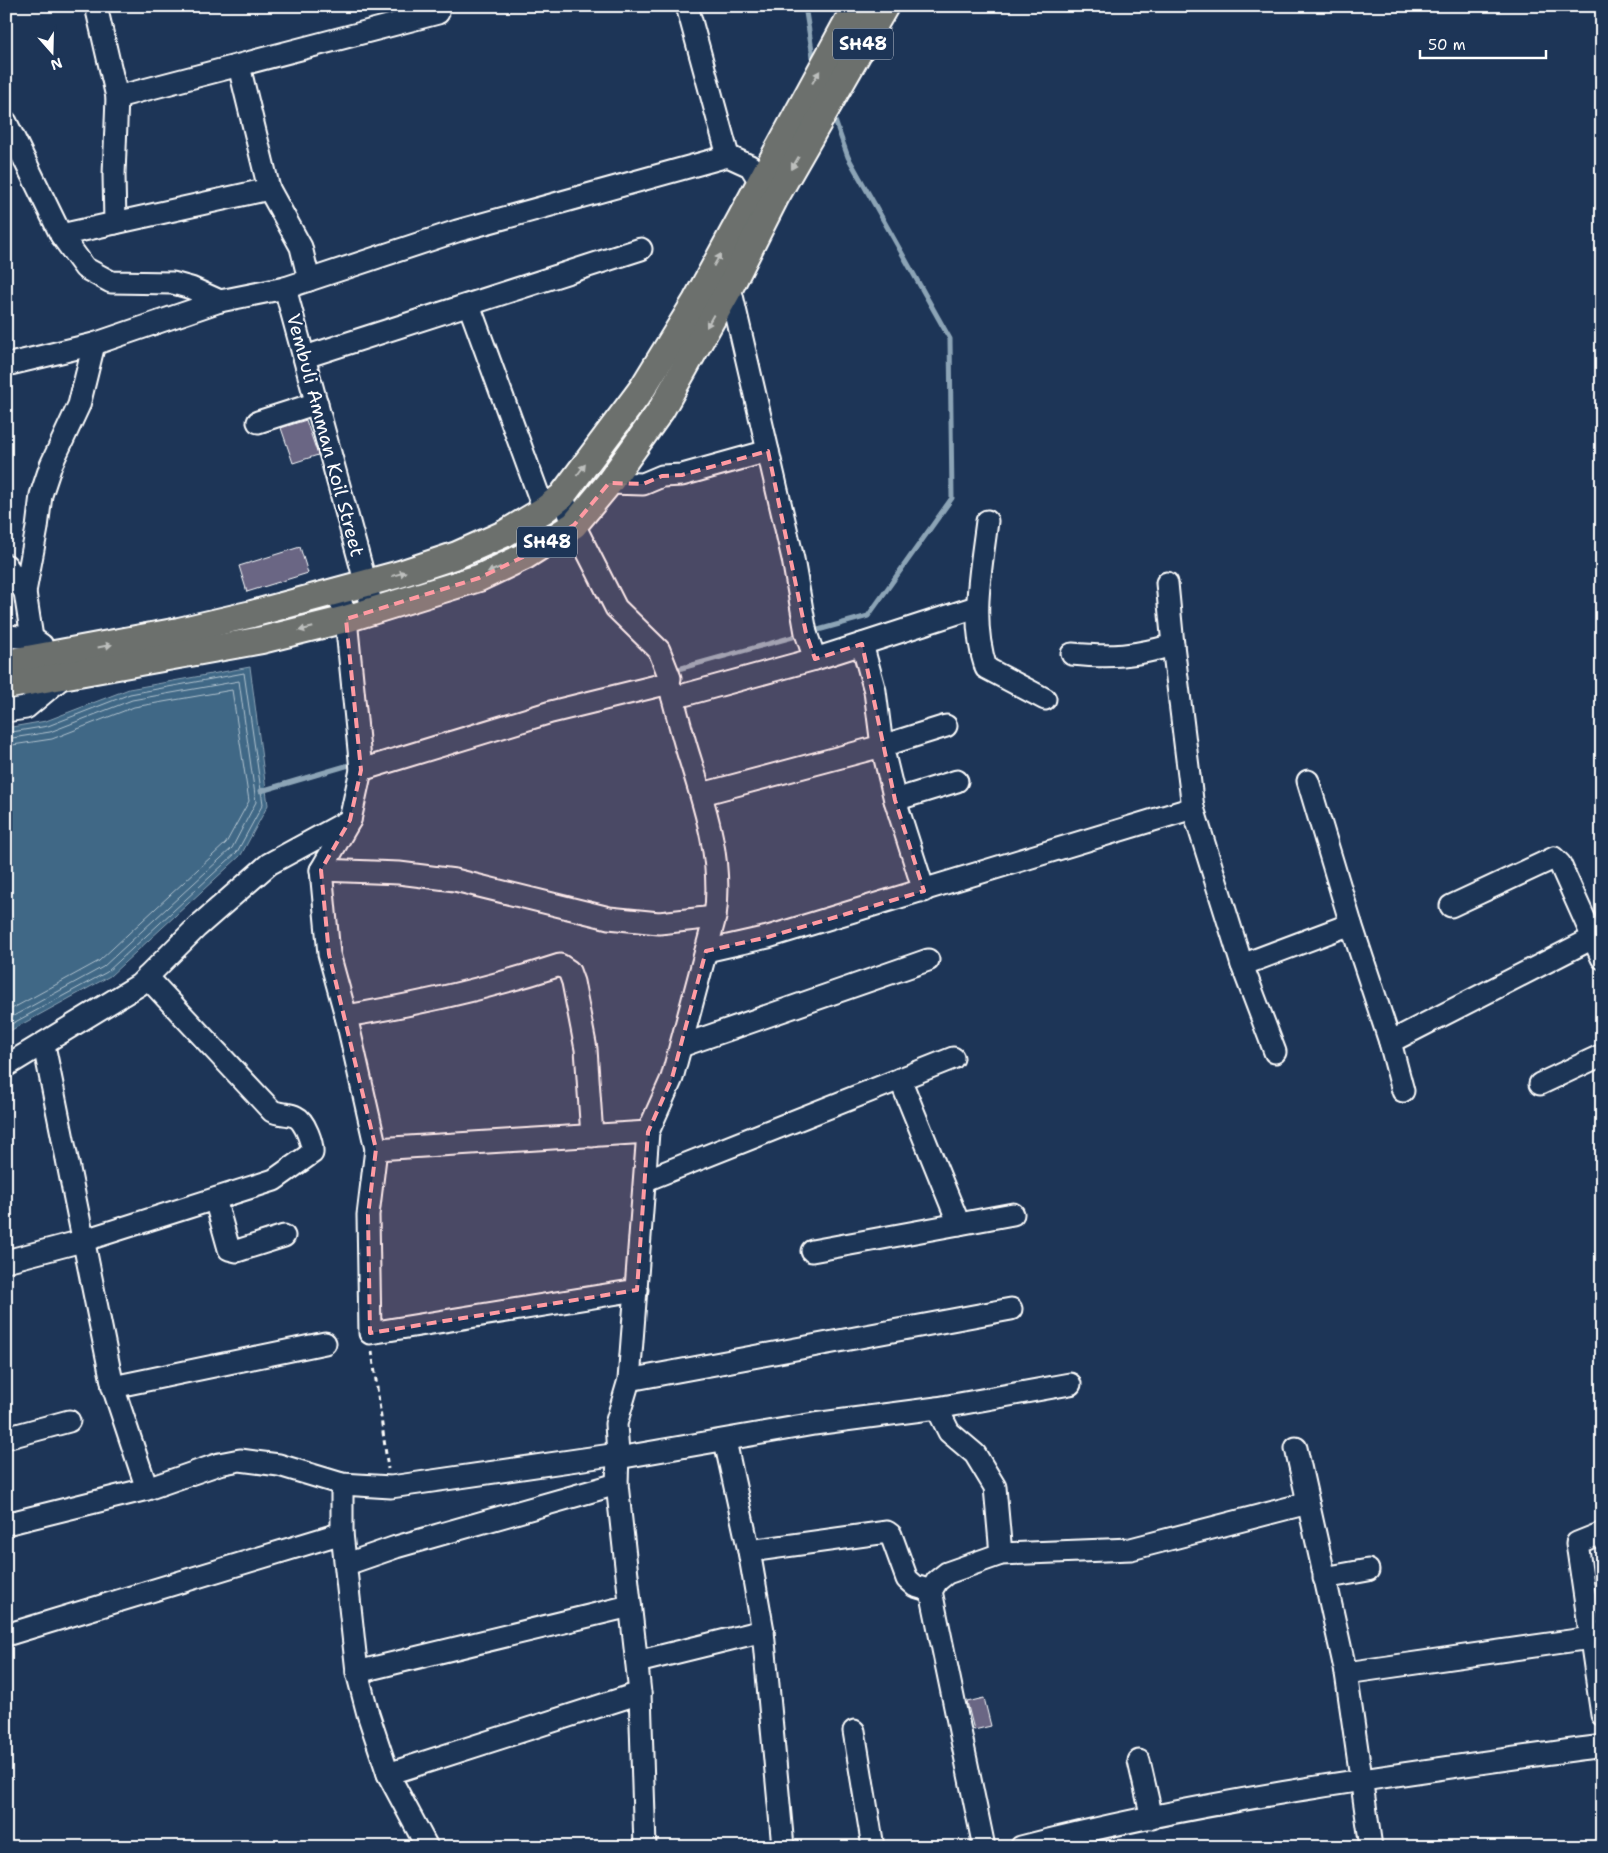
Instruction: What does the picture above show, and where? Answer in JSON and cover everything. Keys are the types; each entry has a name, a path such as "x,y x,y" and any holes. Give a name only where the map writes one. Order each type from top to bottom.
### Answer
{"main road":[{"name":"SH48","path":"60,666 252,614 457,555 504,534 553,503 642,389 696,301 802,101 856,6"},
{"name":"SH48","path":"6,686 25,661 60,666 262,640 346,619 478,578 525,556 574,525 609,483 661,410 730,287 776,196 885,6"}],"street":[{"path":"96,6 117,97 114,175 115,223"},
{"path":"687,6 728,156"},
{"path":"117,97 438,13"},
{"path":"239,66 269,190 301,247 310,280"},
{"path":"6,122 61,235 85,268 111,282 173,283 191,288 220,301"},
{"path":"6,365 94,344 220,301 285,288 456,232 728,156 750,166 760,182"},
{"path":"61,235 269,190"},
{"path":"305,356 469,306 641,249"},
{"path":"730,287 793,559 806,634 815,659"},
{"name":"Vembuli Amman Koil Street","path":"285,288 373,610"},
{"path":"469,306 553,503 574,525 616,608 659,650 670,678 671,690 702,794 716,857 719,891 715,917 672,1078 648,1132 646,1180 629,1380 616,1424 617,1484 640,1693 645,1847"},
{"path":"25,661 25,592 41,495 51,465 79,405 94,344"},
{"path":"258,422 317,403"},
{"path":"609,483 643,484 662,476 682,476 768,451"},
{"path":"987,522 976,607 982,657 986,668 1045,699"},
{"path":"6,565 25,592"},
{"path":"1167,583 1193,808 1242,965 1275,1052"},
{"path":"337,589 346,619 361,770 350,820 322,870 329,954 346,1016 376,1149 368,1214 370,1333 637,1290"},
{"path":"361,770 551,712 671,690 815,659 976,607"},
{"path":"6,636 25,661"},
{"path":"862,644 875,691 882,746 894,800 924,891"},
{"path":"1072,654 1110,658 1146,653 1173,645"},
{"path":"6,711 26,708 60,666"},
{"path":"702,794 882,746 946,726"},
{"path":"894,800 957,781"},
{"path":"1308,781 1390,1042 1403,1091"},
{"path":"706,951 768,937 1193,808"},
{"path":"6,1066 44,1045 139,985 197,927 269,864 350,820"},
{"path":"1451,906 1554,858 1560,864 1602,958"},
{"path":"322,870 399,873 455,880 609,918 659,923 715,917"},
{"path":"1242,965 1352,924"},
{"path":"1390,1042 1593,938"},
{"path":"681,1046 928,960"},
{"path":"346,1016 414,1005 503,984 560,965 569,971 573,982 586,1049 592,1136"},
{"path":"6,1261 82,1241 274,1180 312,1153 312,1146 300,1120 295,1116 272,1111 147,977"},
{"path":"44,1045 82,1241 113,1387 147,1489"},
{"path":"1540,1084 1602,1055"},
{"path":"646,1180 953,1058"},
{"path":"900,1079 959,1224"},
{"path":"376,1149 648,1132"},
{"path":"215,1199 229,1249 238,1250 284,1236"},
{"path":"812,1251 1013,1214"},
{"path":"629,1380 1011,1309"},
{"path":"113,1387 325,1343"},
{"path":"6,1524 147,1489 219,1464 240,1460 278,1466 342,1484 391,1487 725,1441 814,1424 937,1408 1070,1384"},
{"path":"937,1408 950,1432 974,1454 995,1486 1000,1554"},
{"path":"6,1438 69,1421"},
{"path":"725,1441 749,1551 763,1631 784,1847"},
{"path":"1296,1448 1346,1673 1371,1847"},
{"path":"342,1484 342,1533 347,1564 357,1672 368,1714 388,1774 427,1847"},
{"path":"347,1564 396,1547 617,1484"},
{"path":"984,1847 931,1591 938,1581 947,1573 1000,1554 1131,1549 1308,1503"},
{"path":"749,1551 887,1532 891,1535 907,1579 915,1586 931,1591"},
{"path":"6,1634 342,1533"},
{"path":"1602,1533 1577,1543 1594,1624 1602,1715"},
{"path":"1324,1578 1368,1570"},
{"path":"357,1672 630,1606"},
{"path":"1346,1673 1594,1624"},
{"path":"637,1662 763,1631"},
{"path":"388,1774 640,1693"},
{"path":"854,1731 874,1847"},
{"path":"1021,1847 1058,1842 1152,1818 1361,1779 1602,1746"},
{"path":"1139,1761 1152,1818"}],"path":[{"path":"370,1333 391,1487"}],"highlighted area":[{"path":"768,451 806,633 815,659 862,644 895,800 924,891 768,937 706,951 672,1078 648,1132 637,1290 370,1333 368,1215 376,1149 329,954 321,870 350,820 361,770 346,619 479,578 525,556 574,525 609,483 643,484 662,476 682,475"}],"water":[{"path":"250,667 268,805 241,855 110,976 6,1033 6,728 46,721 129,689"}],"building":[{"path":"306,420 318,455 293,463 281,428"},
{"path":"300,547 308,573 247,592 239,566"},
{"path":"984,1698 991,1726 974,1730 967,1702"}],"waterway":[{"path":"805,6 814,63"},
{"path":"811,632 868,616 952,498 950,339 848,157 833,115"},
{"path":"671,671 800,635"},
{"path":"261,791 356,763"}]}
